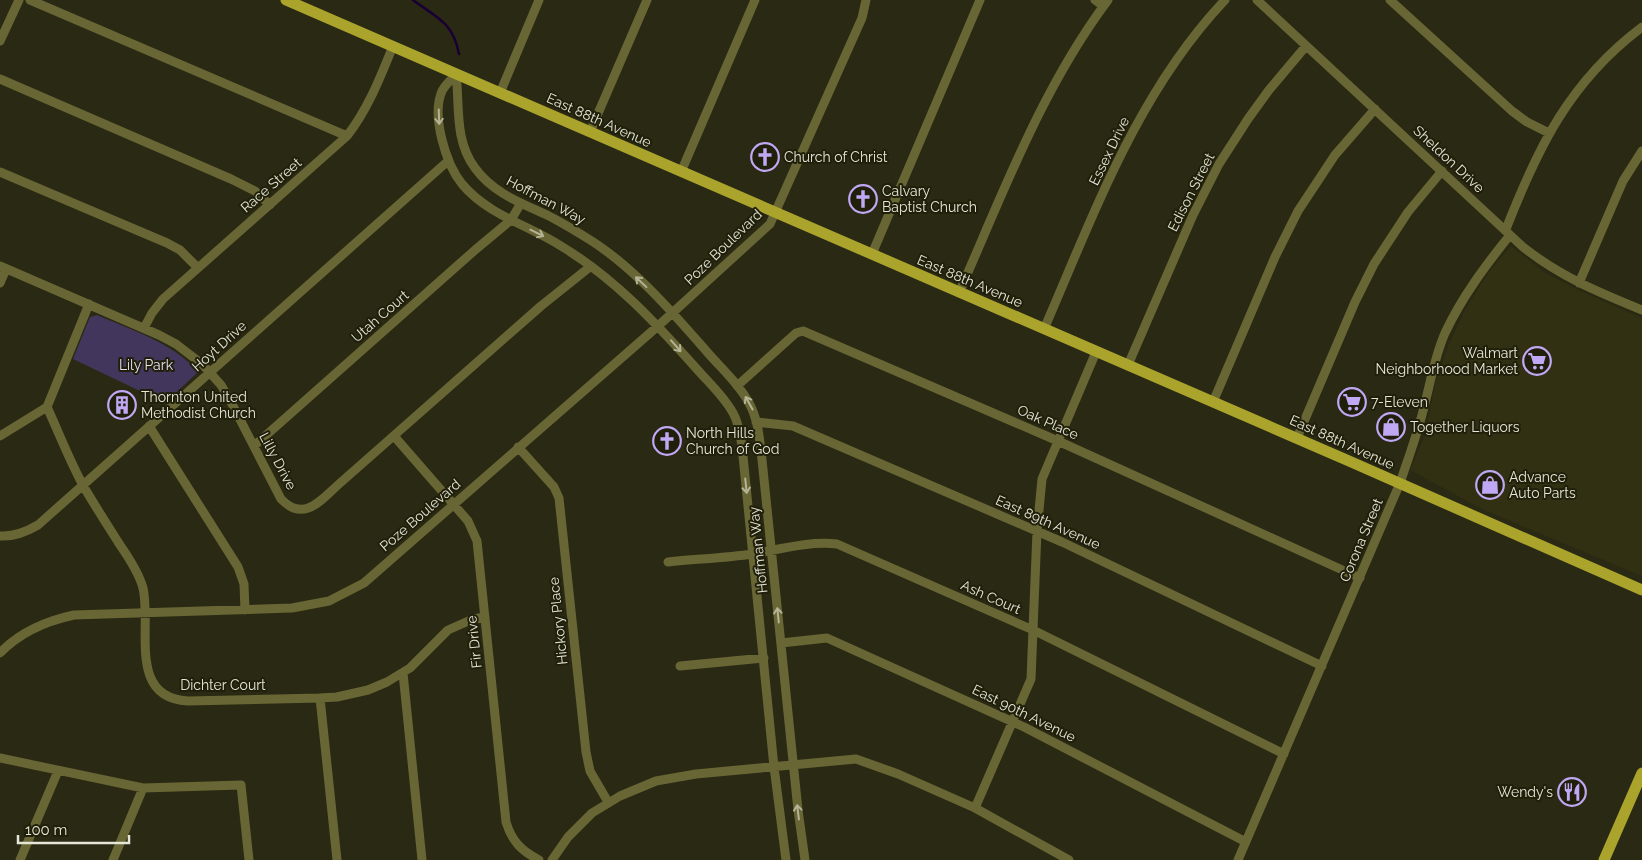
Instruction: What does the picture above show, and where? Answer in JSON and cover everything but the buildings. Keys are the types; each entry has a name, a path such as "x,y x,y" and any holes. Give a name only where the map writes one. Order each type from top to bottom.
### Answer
{"main road":[{"name":"East 88th Avenue","path":"286,0 1297,438 1642,590"},
{"path":"1604,860 1642,773"}],"street":[{"path":"0,41 19,0"},
{"path":"30,0 347,136"},
{"path":"500,93 538,0"},
{"path":"590,132 647,0"},
{"path":"681,172 755,0"},
{"name":"Poze Boulevard","path":"1,649 38,626 79,614 306,607 346,594 364,583 658,326 770,224 862,18 866,0"},
{"path":"872,254 980,0"},
{"path":"959,292 1045,100 1105,3 1095,0"},
{"name":"Essex Drive","path":"1044,329 1120,154 1154,93 1180,55 1225,0"},
{"name":"Sheldon Drive","path":"1257,0 1541,261 1579,283 1642,310"},
{"path":"1390,0 1512,112 1549,133"},
{"name":"Corona Street","path":"1238,860 1400,483 1414,444 1436,358 1444,335 1466,294 1508,232 1530,171 1549,133 1570,100 1598,66 1642,27"},
{"name":"Race Street","path":"144,328 152,313 163,299 347,136 370,101 393,46"},
{"name":"Edison Street","path":"1128,365 1193,215 1219,164 1269,90 1306,46"},
{"name":"Hoffman Way","path":"456,74 442,91 439,114 441,138 448,161 462,183 483,204 559,244 625,293 658,326 725,402 737,420 742,446 774,767 786,860"},
{"name":"Hoffman Way","path":"456,74 459,96 458,124 461,140 474,168 498,191 550,217 606,250 643,283 672,313 737,386 749,403 756,422 761,450 798,810 805,860"},
{"path":"0,79 231,178 255,191 270,205"},
{"path":"1213,402 1275,257 1298,211 1335,155 1375,109"},
{"path":"1579,283 1623,181 1642,151"},
{"name":"Hoyt Drive","path":"0,536 12,536 31,529 448,161"},
{"path":"1297,438 1355,302 1374,264 1408,212 1442,171"},
{"path":"0,172 167,243 180,250 198,268"},
{"name":"Utah Court","path":"254,446 511,220 521,203"},
{"name":"Lilly Drive","path":"3,267 144,328 176,344 210,372 231,402 281,499 291,507 303,510 313,506 541,306 591,266"},
{"path":"0,283 3,267"},
{"path":"0,436 48,407 89,304"},
{"name":"Oak Place","path":"737,386 796,333 803,331 1058,441 1360,578"},
{"path":"975,808 1031,679 1037,531 1042,479 1096,352"},
{"name":"Dichter Court","path":"48,407 83,484 134,566 143,589 148,672 158,689 172,698 188,701 320,698 368,690 387,682 403,672 420,659 448,630 473,619 485,617"},
{"name":"East 89th Avenue","path":"756,422 793,426 1037,531 1322,666"},
{"path":"149,426 238,567 244,584 245,610"},
{"name":"Fir Drive","path":"394,436 468,520 476,535 506,822 515,843 525,852 539,860"},
{"name":"Hickory Place","path":"518,447 554,488 559,498 587,760 590,771 608,802"},
{"name":"Ash Court","path":"668,562 754,554 826,543 837,544 1033,630 1284,754"},
{"name":"East 90th Avenue","path":"781,643 826,638 1013,722 1246,842"},
{"path":"680,666 764,658"},
{"path":"403,672 422,860"},
{"path":"320,698 337,860"},
{"path":"0,758 143,788 241,785 249,860"},
{"path":"552,860 580,824 608,802 633,789 668,778 856,759 863,760 975,808 1069,860"},
{"path":"20,860 58,771"},
{"path":"113,860 143,788"}],"shaded area":[{"path":"1511,246 1544,272 1578,290 1642,318 1642,576 1484,510 1410,470 1425,435 1436,380 1449,344 1465,310 1488,273"}],"green space":[{"name":"Lily Park","path":"97,315 164,345 177,353 198,372 165,403 73,359 90,317"}],"waterway":[{"path":"413,0 443,22 453,35 459,54"}],"place":[{"name":"Church of Christ","path":"765,157"},
{"name":"Calvary Baptist Church","path":"863,199"},
{"name":"Walmart Neighborhood Market","path":"1537,361"},
{"name":"7-Eleven","path":"1352,402"},
{"name":"Thornton United Methodist Church","path":"122,405"},
{"name":"Together Liquors","path":"1391,427"},
{"name":"North Hills Church of God","path":"667,441"},
{"name":"Advance Auto Parts","path":"1490,485"},
{"name":"Wendy's","path":"1572,792"}]}
